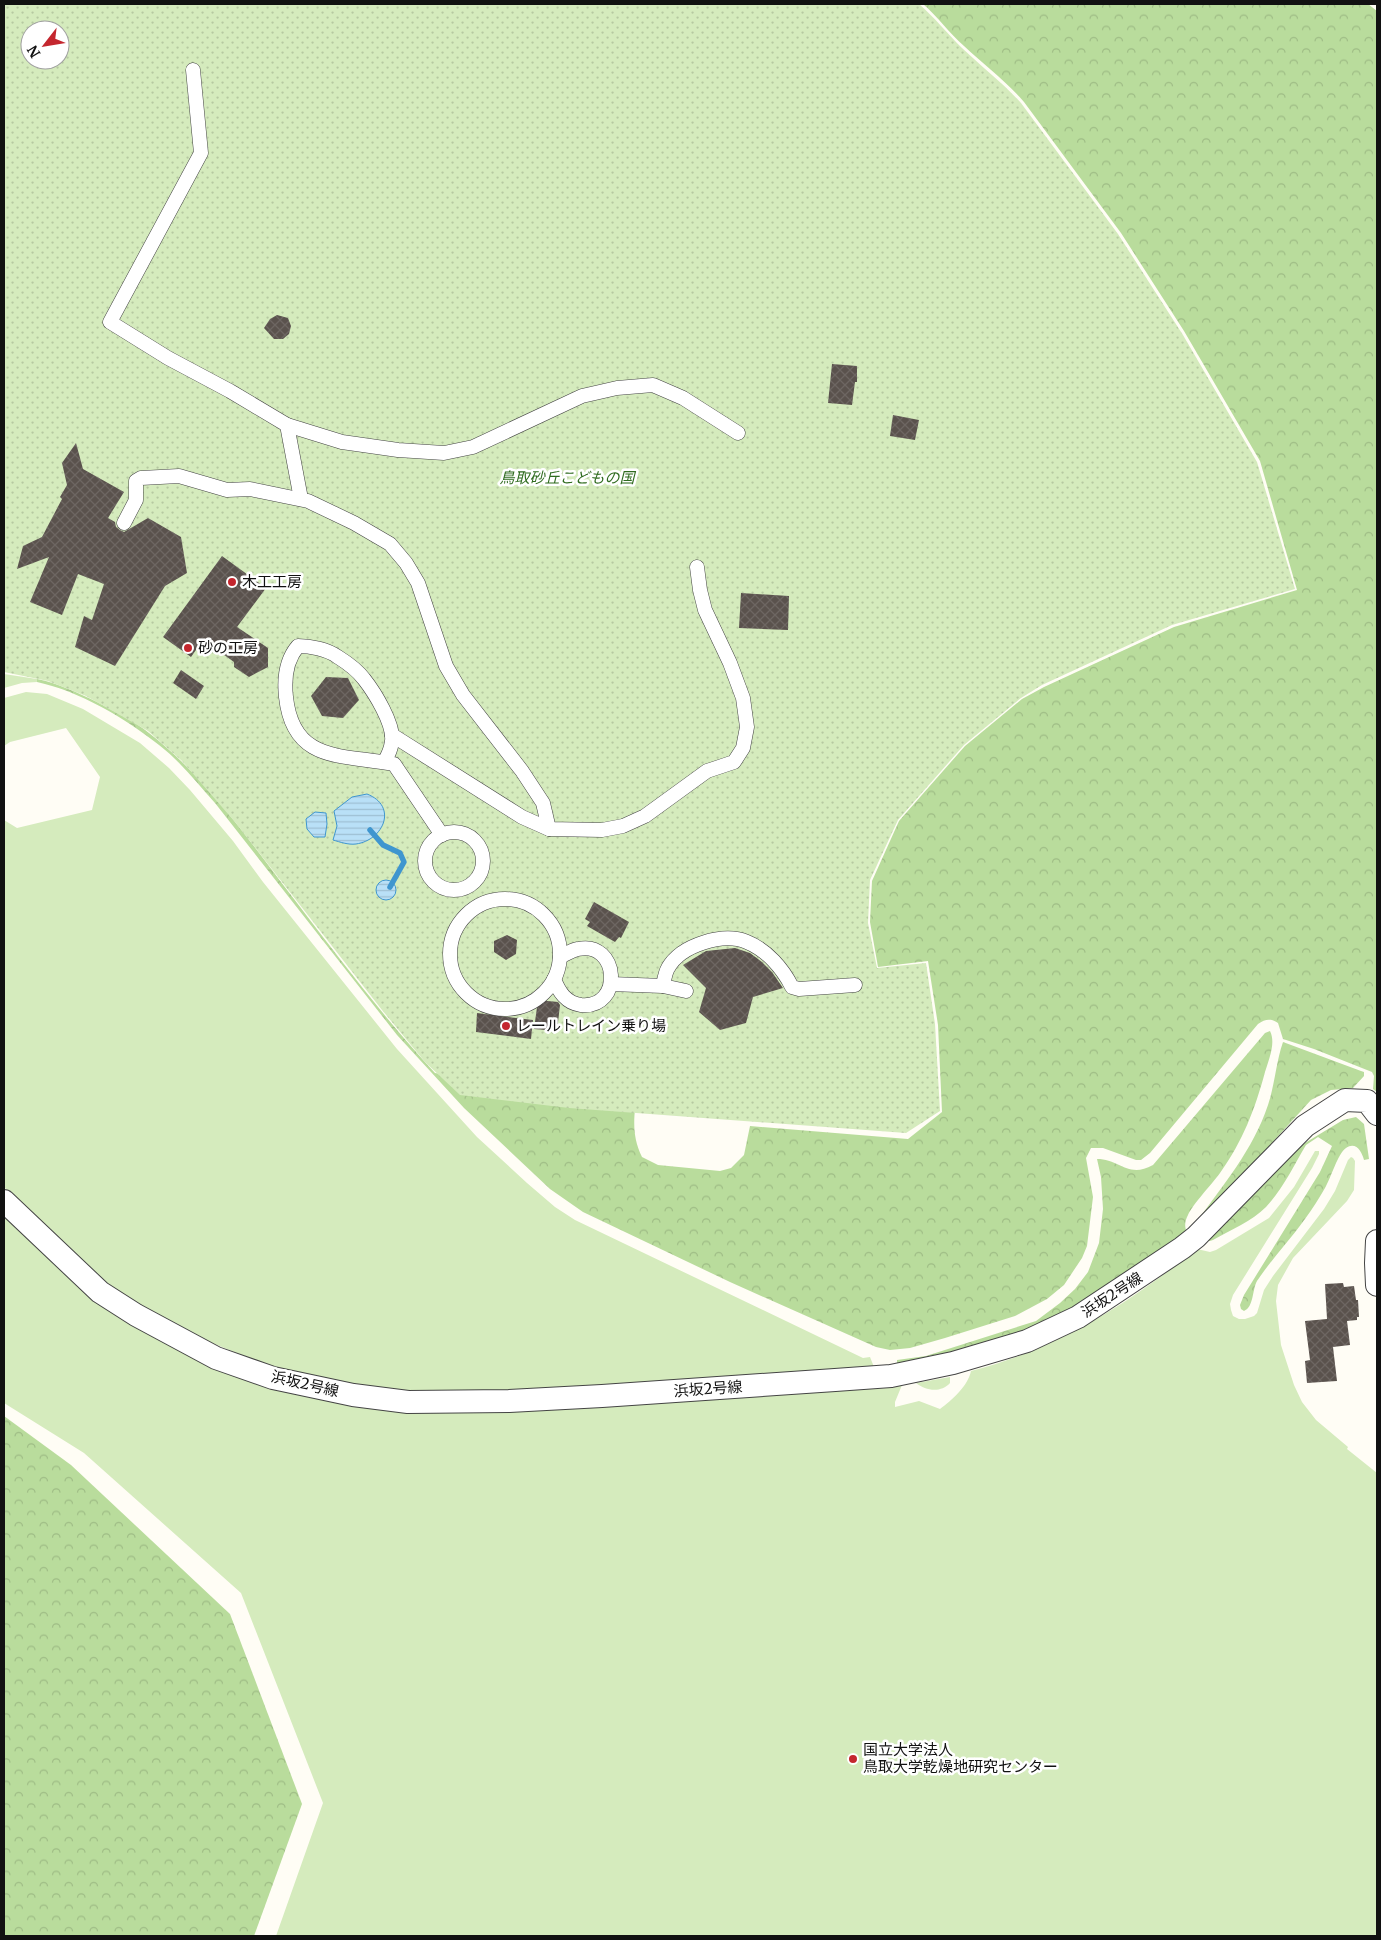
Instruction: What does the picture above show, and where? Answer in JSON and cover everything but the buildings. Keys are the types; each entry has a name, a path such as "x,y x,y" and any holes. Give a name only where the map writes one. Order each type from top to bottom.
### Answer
{"street":[{"path":"193,70 201,153 110,322 168,358 230,391 288,426 342,442 398,450 444,453 473,447 582,396 617,388 653,385 683,398 738,434"},
{"path":"288,426 301,499"},
{"path":"124,523 136,500 136,481 141,478 179,476 227,490 250,489 301,499 354,523 390,544 406,563 418,583 446,666 463,695 522,771 543,803 549,829"},
{"path":"392,735 522,818 549,829 602,830 623,826 645,816 707,771 734,762 743,748 747,727 743,698 730,663 704,610 697,567"},
{"path":"384,762 388,755 392,735 386,715 364,679 337,656 309,646 298,646 291,655 284,682 287,713 302,740 333,756 394,764 442,835"},
{"path":"451,832 460,833 469,837 481,851 481,870 470,885 461,889 451,890 434,882 428,874 425,865 428,847 442,835 451,832"},
{"path":"470,885 480,904"},
{"path":"494,900 522,901 546,917 554,929 559,942 560,957 554,979 538,998 516,1008 492,1008 470,997 462,988 451,966 451,942 461,920 480,904 494,900"},
{"path":"663,986 667,968 679,954 703,943 727,938 747,942 767,954 784,972 792,987 799,989 855,985"},
{"path":"554,979 562,995 567,1000 582,1005 597,1001 608,991 611,984 612,974 610,965 596,951 587,948 578,949 560,957"},
{"path":"611,984 663,986 686,990"},
{"name":"浜坂2号線","path":"4,1201 100,1292 128,1311 216,1358 273,1378 354,1395 408,1402 602,1396 891,1376 953,1363 1026,1341 1078,1317 1182,1248 1196,1237 1305,1126 1324,1112 1344,1100 1367,1102 1377,1114"},
{"path":"1377,1241 1377,1285"}],"green space":[{"name":"鳥取砂丘こどもの国","path":"4,4 919,4 962,48 1021,103 1118,234 1183,335 1257,462 1295,589 1172,625 1042,685 1021,698 964,745 898,820 870,880 868,923 877,968 926,963 935,1024 940,1111 906,1133 569,1108 460,1095 425,1062 235,822 182,761 148,731 86,696 48,681 4,672"},
{"path":"923,4 1368,4 1377,11 1377,1092 1373,1089 1374,1076 1372,1072 1283,1039 1278,1023 1273,1020 1261,1022 1150,1153 1141,1160 1136,1160 1103,1148 1091,1148 1086,1158 1093,1197 1087,1246 1082,1258 1064,1285 1047,1299 1015,1316 910,1348 890,1350 876,1347 730,1282 583,1212 550,1189 464,1108 397,1035 215,803 167,751 132,725 101,707 69,692 37,682 37,679 75,692 130,720 149,733 190,770 227,811 380,1009 435,1073 637,1088 634,1123 638,1148 642,1157 658,1165 720,1171 731,1168 744,1155 750,1126 908,1139 942,1112 938,1025 928,961 878,967 870,922 872,881 899,821 965,746 1022,699 1174,627 1297,590 1260,461 1184,331 1121,233 1024,102"},
{"path":"4,674 37,679 37,682 22,683 4,688"},
{"path":"26,692 47,694 83,709 140,743 169,768 233,841 263,882 397,1049 477,1137 555,1207 575,1220 863,1358 870,1357 874,1367 871,1370 472,1392 429,1393 388,1389 296,1374 268,1366 188,1333 140,1307 103,1280 67,1250 4,1187 4,820 17,828 92,810 100,777 66,728 10,742 4,746 4,698"},
{"path":"1270,1031 1272,1036 1271,1051 1257,1099 1247,1124 1228,1161 1190,1210 1185,1228 1187,1233 1073,1311 975,1349 897,1364 897,1360 926,1356 1036,1321 1060,1303 1075,1289 1088,1272 1099,1243 1103,1209 1101,1177 1097,1159 1137,1170 1153,1165 1265,1033"},
{"path":"1283,1042 1364,1072 1364,1076 1353,1088 1331,1090 1311,1100 1211,1210 1196,1223 1246,1152 1262,1121 1268,1105"},
{"path":"1356,1117 1364,1124 1369,1159 1364,1160 1358,1148 1353,1146 1343,1151 1316,1203 1257,1281 1250,1306 1244,1311 1240,1305 1244,1295 1320,1172 1332,1146 1318,1137 1306,1145 1283,1185 1266,1207 1241,1225 1213,1240 1206,1241 1300,1146 1343,1120"},
{"name":"国立大学法人 鳥取大学乾燥地研究センター","path":"1315,1151 1319,1151 1319,1154 1312,1168 1233,1295 1230,1304 1233,1316 1239,1319 1254,1316 1257,1313 1264,1290 1324,1209 1335,1191 1348,1160 1351,1157 1353,1158 1355,1161 1354,1190 1347,1201 1293,1258 1278,1285 1276,1301 1281,1345 1294,1385 1302,1402 1316,1420 1348,1447 1347,1449 1377,1473 1377,1936 276,1936 323,1803 241,1593 84,1453 4,1403 4,1214 60,1269 268,1387 341,1404 400,1411 888,1388 902,1385 895,1402 895,1407 919,1401 940,1409 963,1387 971,1371 1033,1350 1062,1337 1117,1306 1197,1249 1210,1252 1216,1250 1269,1218 1294,1187"},
{"path":"950,1377 950,1383 938,1390 924,1388 916,1383"},
{"path":"4,1416 71,1465 230,1614 302,1804 254,1936 4,1936"}],"water":[{"path":"367,794 377,799 385,814 380,830 366,841 356,844 347,844 333,840 337,826 334,811 352,797"},
{"path":"315,812 326,813 325,837 314,837 307,829 306,819"},
{"path":"386,880 393,883 396,890 393,897 386,900 379,897 376,890 379,883"}],"waterway":[{"path":"370,830 383,845 400,853 404,862 390,887"}],"place":[{"name":"木工工房","path":"232,582"},
{"name":"砂の工房","path":"188,648"},
{"name":"レールトレイン乗り場","path":"506,1026"},
{"name":"国立大学法人 鳥取大学乾燥地研究センター","path":"853,1759"}]}
